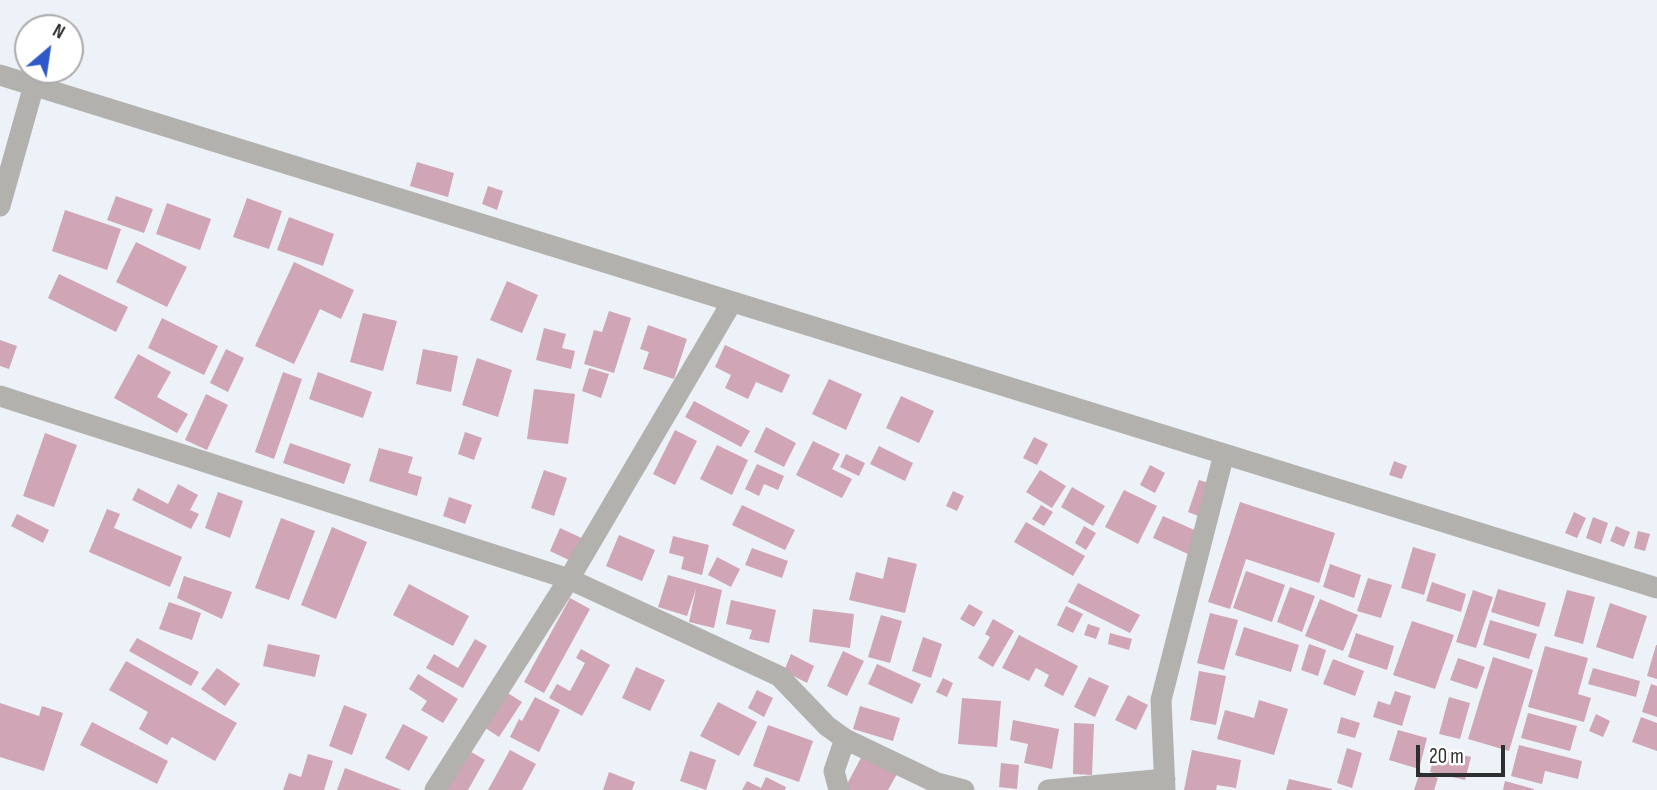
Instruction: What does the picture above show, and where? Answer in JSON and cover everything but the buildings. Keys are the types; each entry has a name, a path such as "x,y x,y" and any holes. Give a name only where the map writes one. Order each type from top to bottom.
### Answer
{"street":[{"path":"0,75 1657,588"},
{"path":"0,206 34,85"},
{"path":"435,790 569,579 732,302"},
{"path":"0,396 569,579 779,676 827,726 845,739 937,783 964,790"},
{"path":"1048,790 1165,784 1161,700 1224,454"},
{"path":"839,790 834,771 845,739"}]}
